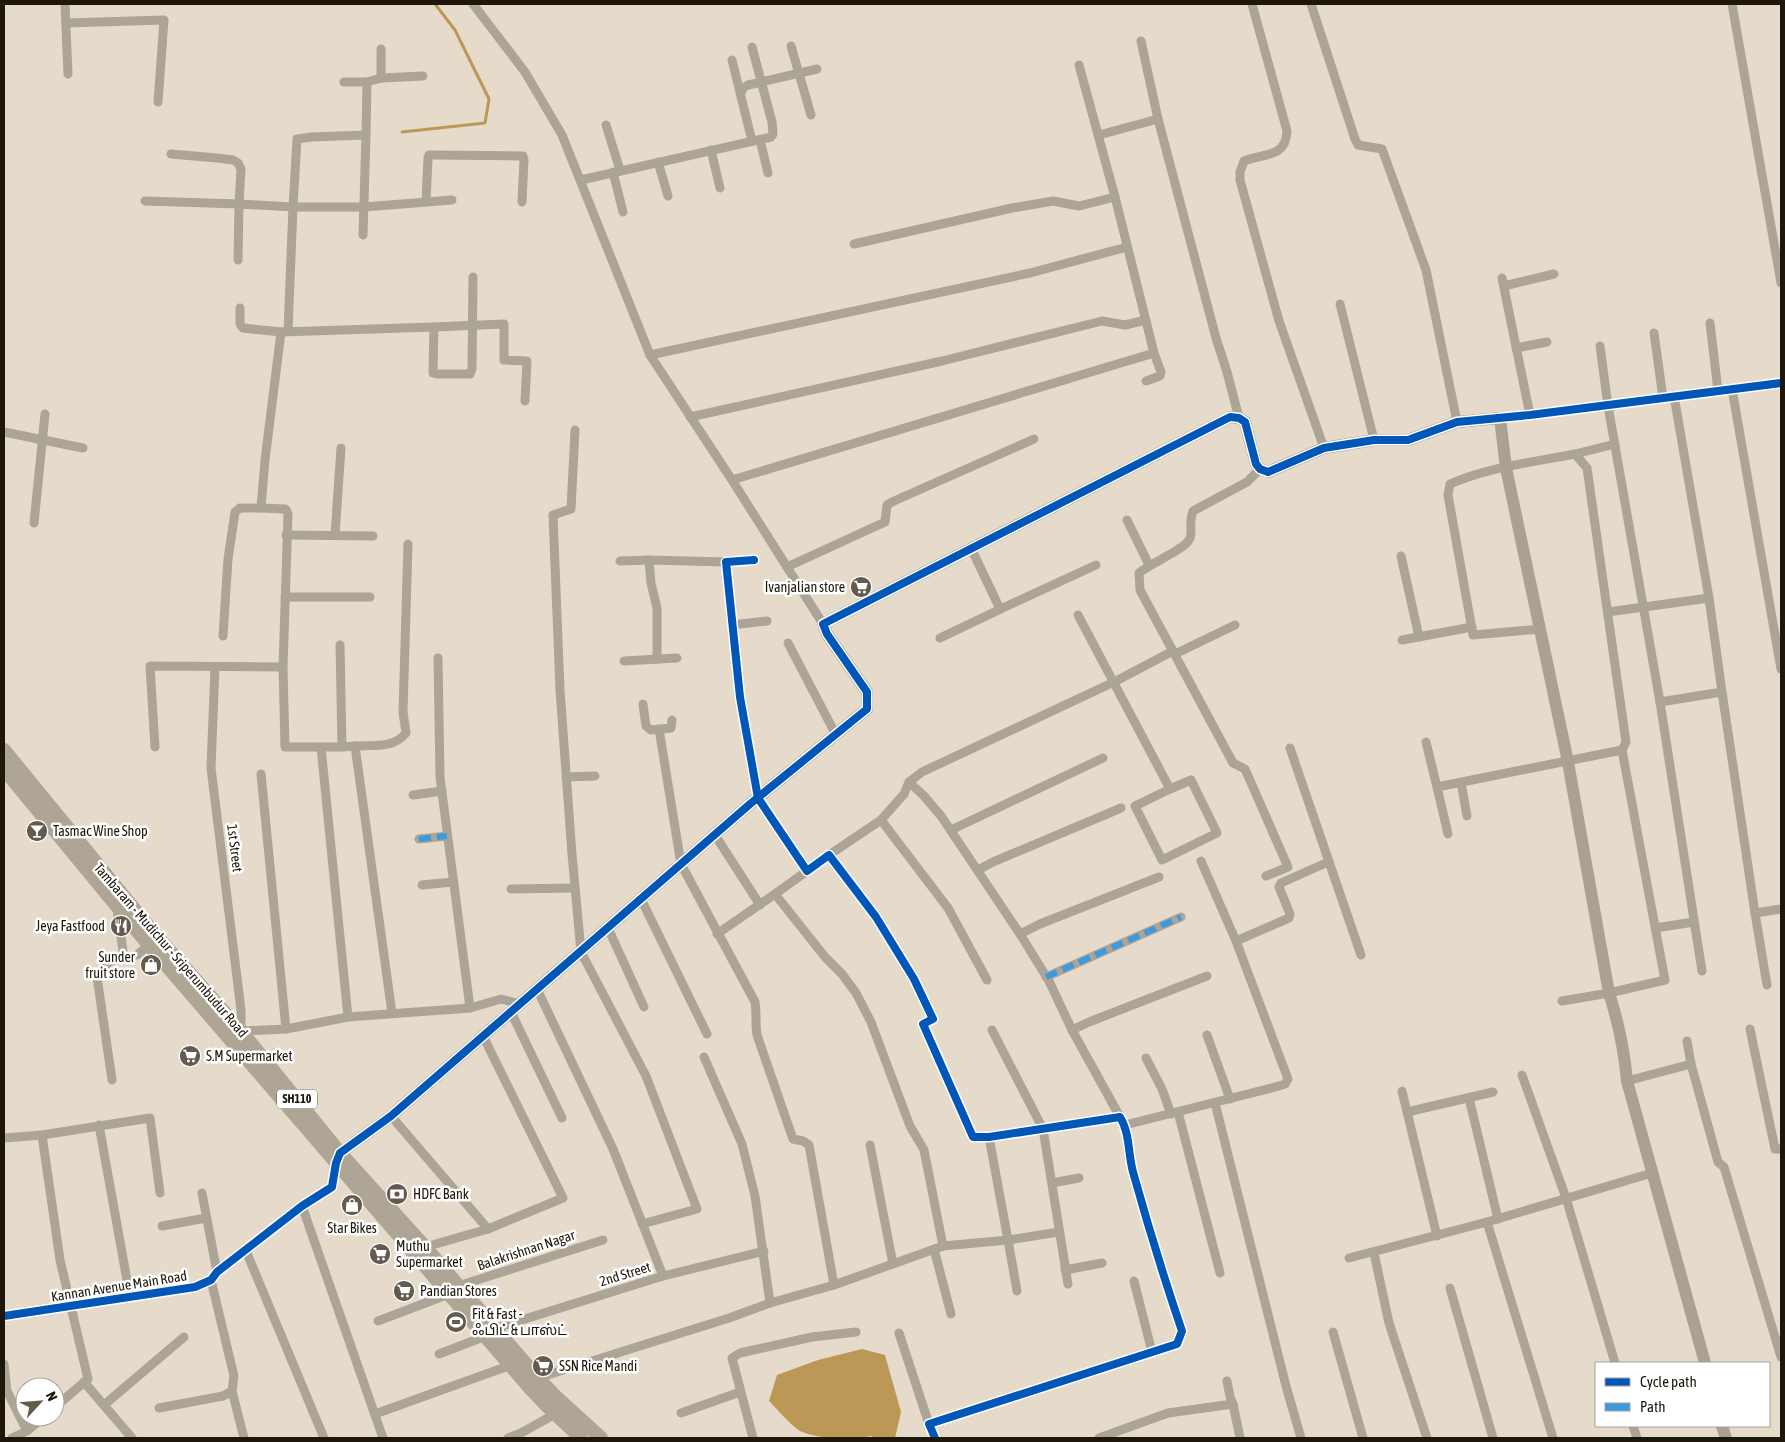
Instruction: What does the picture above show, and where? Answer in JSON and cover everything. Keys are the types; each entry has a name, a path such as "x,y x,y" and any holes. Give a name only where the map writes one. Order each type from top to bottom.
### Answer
{"main road":[{"name":"Tambaram - Mudichur - Sriperumbudur Road","path":"4,750 152,931 241,1031 338,1158 425,1246 454,1290"},
{"name":"Tambaram - Mudichur - Sriperumbudur Road","path":"4,768 230,1041 338,1158 491,1332 600,1438"},
{"name":"Tambaram - Mudichur - Sriperumbudur Road","path":"491,1332 511,1365 535,1393 582,1438"}],"street":[{"path":"66,4 68,74"},
{"path":"338,1158 391,1116 714,835 867,709 867,692 827,634 823,624 732,480 650,355 562,134 525,72 473,4"},
{"path":"1252,4 1287,131 1285,144 1281,149 1244,161 1240,172 1240,180 1279,321 1324,448"},
{"path":"1311,4 1355,139 1358,145 1382,149 1426,270 1457,422"},
{"path":"1732,4 1779,255 1781,283"},
{"path":"66,23 164,20 158,102"},
{"path":"1141,42 1158,119 1239,418"},
{"path":"791,46 800,73 810,115"},
{"path":"581,180 771,137 774,130 752,47"},
{"path":"381,49 382,78"},
{"path":"732,60 756,141 768,173"},
{"path":"1079,65 1115,197 1154,353 1161,372 1160,376 1146,381"},
{"path":"741,93 743,88 748,85 817,69"},
{"path":"344,82 367,82 382,78 422,76"},
{"path":"363,235 367,82"},
{"path":"1098,135 1158,119"},
{"path":"606,125 623,212"},
{"path":"261,508 265,460 284,332 297,139 366,135"},
{"path":"711,150 720,188"},
{"path":"171,154 233,160 238,163 241,169 238,260"},
{"path":"426,202 428,158 433,155 523,156 522,202"},
{"path":"658,162 668,196"},
{"path":"854,244 1053,201 1079,206 1115,197"},
{"path":"145,201 293,207 364,207 452,200"},
{"path":"650,355 1030,273 1127,247"},
{"path":"1530,415 1503,282 1554,274"},
{"path":"434,328 433,372 437,374 470,374 472,369 473,277"},
{"path":"1340,304 1374,440"},
{"path":"240,308 240,324 243,328 284,332 504,324 504,360 527,361 525,401"},
{"path":"690,417 942,361 1102,321 1125,325 1146,320"},
{"path":"1710,323 1718,391"},
{"path":"1654,333 1663,398"},
{"path":"1516,348 1546,342"},
{"path":"1600,346 1608,406 1660,702 1702,971"},
{"path":"732,480 1154,353"},
{"path":"823,624 1230,417 1239,418 1245,422 1256,464 1260,470 1268,472 1324,448 1374,440 1408,440 1457,422 1608,406 1781,383"},
{"path":"1732,389 1781,669"},
{"path":"1674,396 1709,598 1755,913 1768,985"},
{"path":"34,523 45,414"},
{"path":"1500,418 1506,468 1568,762 1609,993 1624,1050 1627,1081 1705,1362"},
{"path":"575,430 571,509 553,516 560,690 581,952 646,1076 697,1209 642,1224"},
{"path":"4,432 83,448"},
{"path":"787,567 885,522 888,505 894,501 1034,439"},
{"path":"1540,629 1473,635 1448,496 1450,484 1462,478 1615,444"},
{"path":"335,535 341,448"},
{"path":"1562,1001 1609,993 1665,980 1622,750 1626,742 1587,468 1575,454"},
{"path":"1260,470 1247,482 1193,511 1190,520 1191,536 1187,544 1149,565 1139,574 1140,590 1233,763 1245,769 1288,867 1266,876"},
{"path":"223,636 228,559 235,512 240,508 285,509 288,511 283,667 285,747 342,747 391,744 400,740 406,733 403,712 408,544"},
{"path":"1127,520 1149,565"},
{"path":"286,535 373,536"},
{"path":"971,548 1000,609"},
{"path":"1401,556 1419,637"},
{"path":"649,560 651,583 657,608 657,659"},
{"path":"620,561 726,562 754,560"},
{"path":"726,562 740,697 758,798 806,871"},
{"path":"940,638 1096,565"},
{"path":"285,597 370,597"},
{"path":"1608,612 1709,598"},
{"path":"1078,615 1170,789"},
{"path":"732,625 767,621"},
{"path":"717,934 881,820 904,794 909,782 922,772 1235,625"},
{"path":"1402,640 1472,627"},
{"path":"788,643 836,735"},
{"path":"340,645 342,747"},
{"path":"438,658 440,777 470,1008"},
{"path":"624,660 677,658"},
{"path":"155,748 150,666 283,667"},
{"name":"1st Street","path":"215,667 211,768 241,1010 241,1031"},
{"path":"1660,702 1722,692"},
{"path":"643,704 646,726 650,730 671,728 672,720"},
{"path":"659,729 681,864 754,1002 757,1012 755,1025 757,1035 794,1139 803,1141 809,1146 834,1285"},
{"path":"1426,742 1448,834"},
{"path":"354,746 392,1013"},
{"path":"321,747 348,1017"},
{"path":"1290,748 1361,955"},
{"path":"1437,786 1622,750"},
{"path":"950,830 1103,758"},
{"path":"261,774 286,1029"},
{"path":"566,778 595,776"},
{"path":"1191,780 1217,833 1162,860 1135,806 1170,789 1191,780"},
{"path":"909,782 924,796 950,830 1020,934 1046,977 1072,1030 1123,1121 1130,1160 1152,1241 1182,1331 1177,1344 929,1424"},
{"path":"1461,782 1467,816"},
{"path":"413,795 442,791"},
{"path":"978,870 1121,808"},
{"path":"881,820 948,908 987,980"},
{"path":"714,835 760,905"},
{"path":"419,839 447,836"},
{"path":"829,855 876,917 914,979 934,1019 923,1024 974,1137 989,1137 1043,1129 1123,1121 1138,1122 1285,1084 1288,1079 1236,941 1201,861"},
{"path":"1236,941 1289,918 1290,914 1279,887 1281,883 1328,862"},
{"path":"1020,934 1040,924 1159,877"},
{"path":"422,885 453,882"},
{"path":"512,889 575,888"},
{"path":"775,894 825,957 842,974 856,993 871,1022 910,1126 924,1150 938,1248 951,1314"},
{"path":"641,899 707,1034"},
{"path":"117,906 124,958"},
{"path":"1755,913 1781,909"},
{"path":"1046,977 1181,917"},
{"path":"1655,928 1694,922"},
{"path":"608,928 644,1007"},
{"path":"112,1080 97,977 109,962 137,956 149,945"},
{"path":"1072,1030 1207,976"},
{"path":"537,989 613,1149 663,1276"},
{"path":"230,1041 241,1031 286,1029 348,1017 470,1008 501,999 516,1008 562,1118"},
{"path":"1750,1029 1775,1149 1781,1149"},
{"path":"992,1030 1043,1129 1068,1284"},
{"path":"1207,1035 1230,1099"},
{"path":"425,1246 488,1229 563,1198 483,1036"},
{"path":"1687,1041 1718,1162 1724,1167 1781,1357"},
{"path":"704,1057 742,1144 755,1196 770,1303"},
{"path":"1146,1058 1182,1127 1220,1273"},
{"path":"1627,1081 1692,1064"},
{"path":"1522,1075 1566,1198 1615,1362"},
{"path":"1402,1091 1437,1236"},
{"path":"1407,1112 1493,1092"},
{"path":"1469,1098 1498,1219"},
{"path":"1215,1103 1286,1386 1301,1438"},
{"path":"391,1116 488,1229"},
{"path":"4,1138 42,1135 150,1118 160,1193"},
{"path":"99,1125 130,1297"},
{"path":"42,1135 60,1260 88,1378 65,1398"},
{"path":"989,1137 1016,1291"},
{"path":"870,1144 893,1264"},
{"name":"Kannan Avenue Main Road","path":"4,1316 195,1287 214,1276 302,1206 332,1187 338,1158"},
{"path":"1349,1258 1498,1219 1652,1173"},
{"path":"1052,1183 1079,1178"},
{"path":"202,1194 214,1276 234,1376 232,1391 244,1438"},
{"path":"302,1206 383,1438"},
{"path":"162,1226 206,1218"},
{"path":"1487,1222 1553,1438"},
{"path":"538,1378 729,1318 770,1303 834,1285 938,1248 1059,1232"},
{"name":"Balakrishnan Nagar","path":"378,1320 454,1290 603,1240"},
{"path":"246,1251 324,1438"},
{"name":"2nd Street","path":"439,1354 491,1332 663,1276 764,1251"},
{"path":"1374,1253 1389,1323 1427,1438"},
{"path":"1065,1270 1102,1263"},
{"path":"1134,1281 1152,1352"},
{"path":"1450,1288 1493,1438"},
{"path":"753,1438 732,1358 736,1354 812,1337 856,1332"},
{"path":"1332,1332 1363,1438"},
{"path":"898,1333 935,1438"},
{"path":"104,1405 184,1337"},
{"path":"4,1364 5,1391 26,1431"},
{"path":"374,1414 511,1365"},
{"path":"1227,1381 1240,1438"},
{"path":"84,1382 132,1438"},
{"path":"159,1408 223,1396 232,1391"},
{"path":"681,1413 740,1392"},
{"path":"1098,1438 1168,1413 1233,1404"},
{"path":"508,1438 522,1436 555,1414"},
{"path":"12,1438 31,1427"}],"shaded area":[{"path":"862,1349 885,1355 901,1412 895,1438 873,1438 871,1436 833,1438 804,1433 786,1419 769,1401 777,1375 818,1360"}],"waterway":[{"path":"402,132 485,123 489,99 455,30 435,4"}],"marked path":[{"path":"419,839 447,836"},
{"path":"1046,977 1181,917"}],"cycle path":[{"path":"4,1316 195,1287 211,1280 217,1272 302,1206 332,1187 336,1163 340,1153 391,1116 750,804 867,709 867,692 827,634 823,624 1230,417 1239,418 1245,422 1256,464 1260,469 1268,472 1324,448 1374,440 1408,440 1457,422 1530,415 1781,383"},
{"path":"754,560 726,562 740,697 758,798 807,871 829,855 876,917 914,979 933,1019 923,1024 973,1137 989,1137 1120,1117 1126,1130 1131,1165 1144,1212 1182,1331 1177,1344 929,1424 935,1438"}],"place":[{"name":"Ivanjalian store","path":"861,587"},
{"name":"Tasmac Wine Shop","path":"37,831"},
{"name":"Jeya Fastfood","path":"121,926"},
{"name":"Sunder fruit store","path":"151,965"},
{"name":"S.M Supermarket","path":"190,1056"},
{"name":"HDFC Bank","path":"397,1194"},
{"name":"Star Bikes","path":"352,1205"},
{"name":"Muthu Supermarket","path":"380,1254"},
{"name":"Pandian Stores","path":"404,1291"},
{"name":"Fit & Fast - ஃபிட் & பாஸ்ட்","path":"456,1322"},
{"name":"SSN Rice Mandi","path":"543,1366"}]}
